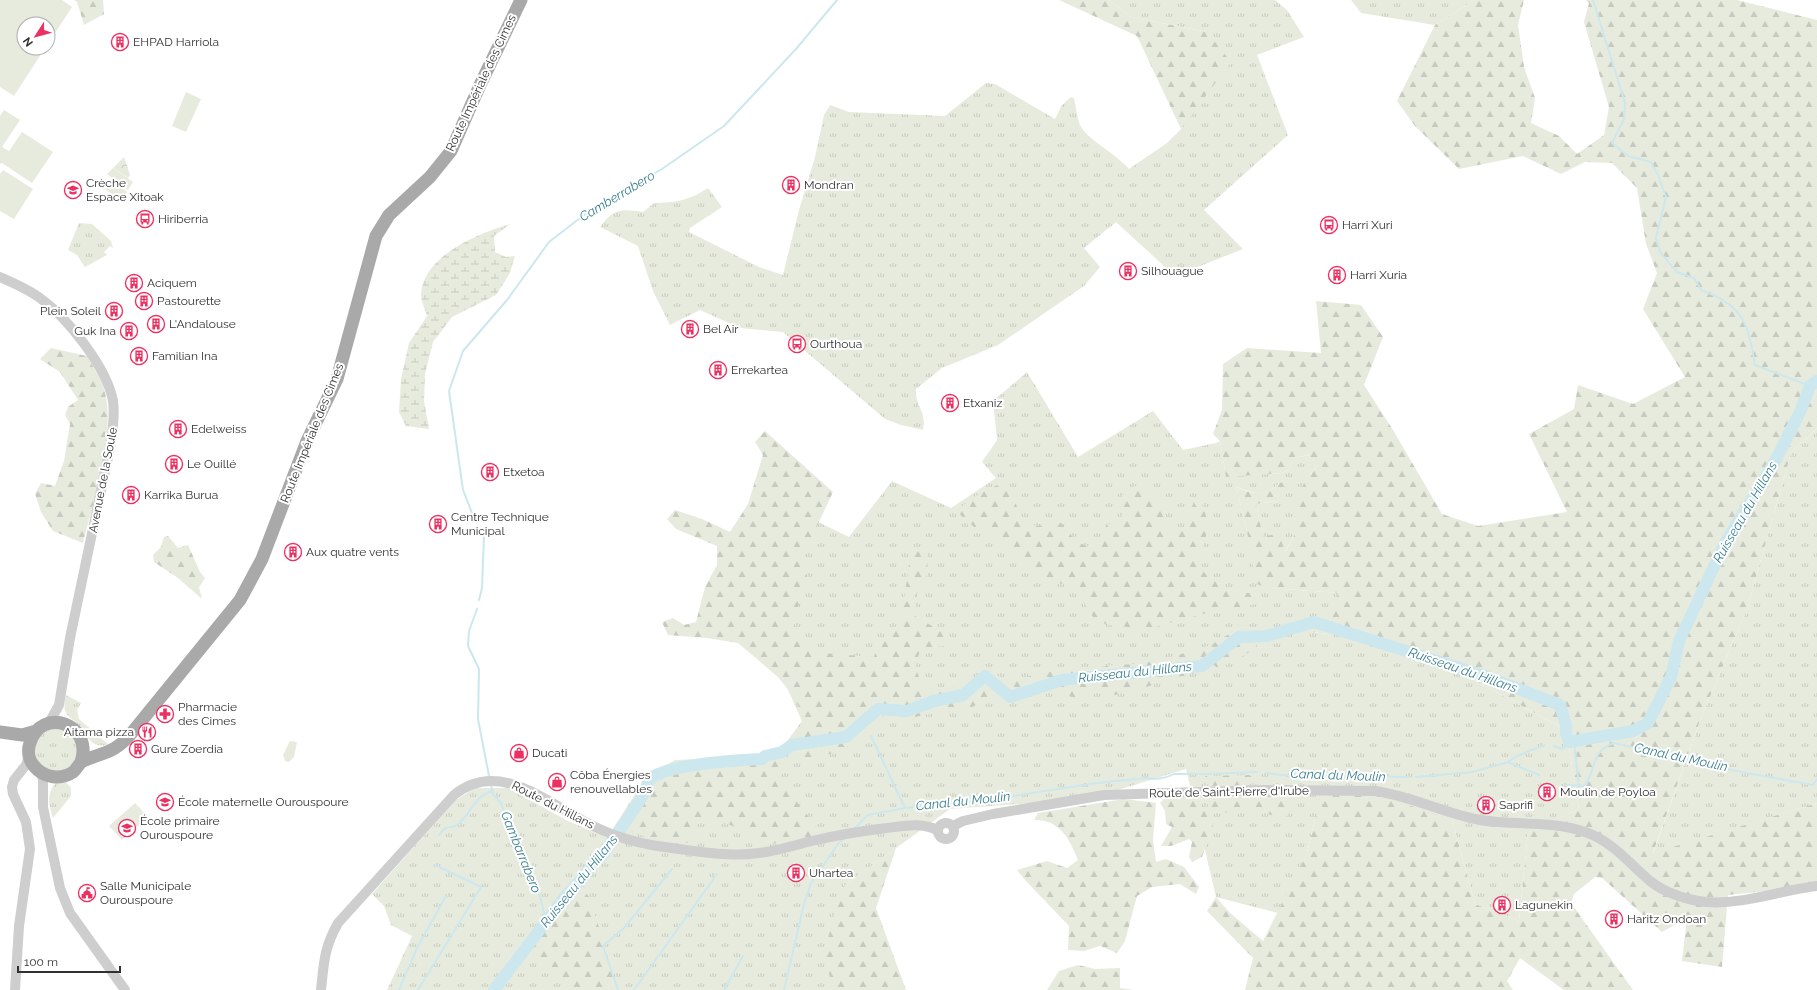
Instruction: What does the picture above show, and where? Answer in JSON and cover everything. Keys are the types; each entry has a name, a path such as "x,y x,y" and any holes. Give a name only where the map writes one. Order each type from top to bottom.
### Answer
{"main road":[{"name":"Route Impériale des Cimes","path":"81,762 116,749 130,735 221,625 248,586 268,548 307,441 337,379 376,236 389,215 430,177 451,151 459,136 480,85 520,2"},
{"path":"3,733 22,735 36,732 48,723 58,722 73,728 82,741 105,752"},
{"path":"29,751 36,732"},
{"path":"3,733 29,751 40,772 56,777 72,772 81,762 83,755 82,741"}],"street":[{"name":"Avenue de la Soule","path":"0,277 27,289 40,298 60,316 94,357 109,386 113,401 114,426 111,444 70,638 59,705 48,723"},
{"name":"Avenue de la Soule","path":"59,705 66,724"},
{"path":"15,990 18,926 30,849 26,822 13,794 12,786 14,780 26,765 29,751"},
{"path":"20,774 40,772 44,791 43,807 60,888 70,913 124,990"},
{"path":"44,791 56,777"},
{"name":"Route du Hillans","path":"321,990 325,952 338,923 454,795 468,785 490,780 519,786 595,827 623,837 671,848 733,855 759,853 863,831"},
{"name":"Route de Saint-Pierre d'Irube","path":"863,831 910,825 924,825 938,830 941,838 949,839 954,832 953,826 963,821 993,814 1104,795 1263,790 1375,791 1391,793 1478,819 1497,822 1547,824 1569,827 1586,832 1613,847 1651,881 1676,895 1705,902 1727,901 1817,886"}],"green space":[{"path":"0,0 62,0 72,7 56,32 56,16 16,16 16,56 40,56 14,96 0,87"},
{"path":"74,0 103,0 104,14 84,25 77,2"},
{"path":"1059,0 1109,0 1131,17 1207,32 1231,62 1181,129 1137,36"},
{"path":"1109,0 1275,0 1287,10 1304,37 1257,55 1288,135 1204,210 1243,249 1175,276 1116,222 1084,248 1100,267 1084,286 998,345 942,368 916,389 917,401 924,423 923,430 901,425 885,419 783,332 740,328 700,310 670,325 653,291 638,246 600,227 610,216 618,211 629,210 643,212 654,203 682,200 708,188 722,207 690,228 689,232 759,267 783,275 799,210 815,157 824,115 830,105 849,112 945,116 986,83 995,84 1055,119 1062,105 1071,97 1074,98 1079,122 1083,130 1118,158 1129,169 1167,143 1181,129 1207,32 1131,17"},
{"path":"1351,0 1475,0 1435,25 1361,13"},
{"path":"1475,0 1524,0 1518,25 1524,67 1535,98 1531,123 1559,136 1577,154 1604,135 1609,107 1584,22 1589,3 1586,0 1737,0 1817,20 1817,428 1791,453 1747,609 1701,718 1653,853 1817,803 1817,886 1728,895 1722,967 1682,961 1687,918 1662,932 1602,878 1595,877 1574,894 1571,903 1633,990 1564,990 1520,958 1507,981 1513,990 1245,990 1253,958 1207,911 1216,897 1229,912 1263,941 1307,853 1315,819 1328,795 1379,795 1452,820 1475,904 1519,921 1528,832 1579,809 1566,730 1433,658 1367,638 1311,632 1340,593 1270,588 1256,584 1247,531 1236,487 1246,491 1260,493 1270,490 1288,478 1287,488 1276,501 1256,504 1263,537 1279,533 1285,552 1294,536 1294,520 1301,490 1308,476 1316,468 1309,455 1293,458 1289,470 1282,473 1226,477 1220,441 1213,434 1222,410 1223,364 1247,348 1321,353 1316,301 1361,305 1383,337 1364,385 1393,430 1442,514 1478,526 1567,512 1529,434 1574,409 1578,385 1633,404 1685,377 1643,309 1657,273 1646,244 1637,188 1612,163 1585,162 1561,174 1523,156 1459,169 1415,126 1397,101 1435,25"},
{"path":"186,92 201,99 186,132 172,126"},
{"path":"4,110 20,120 2,147 9,151 22,132 53,152 32,183 2,163 0,164 0,116"},
{"path":"124,157 130,175 128,178 113,168"},
{"path":"113,168 133,182 128,190 107,174"},
{"path":"3,170 33,189 14,219 0,211 0,174"},
{"path":"112,180 127,192 121,201 105,189"},
{"path":"79,223 92,224 111,241 113,248 110,246 104,252 107,255 85,267 77,255 68,250"},
{"path":"510,224 494,236 495,252 506,257 515,256 510,273 496,295 452,317 433,342 425,374 424,401 429,429 406,426 399,412 401,379 409,343 427,316 421,297 424,281 431,269 441,258 454,248 483,233"},
{"path":"51,348 87,356 102,383 107,401 108,420 103,462 83,543 53,531 41,512 35,494 41,483 55,486 64,461 70,424 65,415 68,407 78,400 60,372 40,359"},
{"path":"1027,372 1078,457 1153,411 1183,450 1220,441 1226,476 1282,473 1289,470 1293,458 1310,455 1316,468 1308,476 1294,520 1294,536 1284,553 1263,538 1256,504 1276,501 1283,480 1270,490 1261,493 1250,492 1236,487 1247,531 1270,588 1341,593 1311,632 1367,638 1433,658 1566,730 1579,809 1528,833 1519,921 1475,904 1452,820 1315,819 1307,853 1278,913 1216,897 1186,769 1089,799 950,809 841,888 832,990 387,990 412,936 391,925 384,906 372,894 456,800 475,788 508,788 568,821 607,838 646,777 675,760 765,756 785,744 802,721 779,670 736,634 814,520 849,537 892,481 951,508 996,478 982,462 997,440 993,401"},
{"path":"1817,428 1817,803 1653,854 1701,718 1747,609 1791,453"},
{"path":"765,431 833,492 805,552 807,586 805,595 795,611 794,625 810,652 874,657 877,646 895,630 904,600 909,564 919,549 928,551 927,575 917,593 915,616 944,633 949,640 945,646 929,647 919,654 915,666 923,688 933,695 973,679 982,670 988,671 1005,679 1021,679 1042,672 1068,672 1113,665 1140,664 1175,656 1211,645 1234,631 1252,632 1257,647 1218,669 1212,663 1184,676 1165,677 1153,685 1115,695 1093,685 1078,698 1044,690 1023,701 989,699 972,707 946,710 911,718 895,713 881,717 869,732 857,738 841,752 805,758 790,757 803,721 797,701 778,677 738,643 707,638 668,635 662,622 673,618 684,625 696,622 705,587 717,565 717,546 676,529 667,519 675,510 702,519 730,532 748,504 763,455 755,442"},
{"path":"1005,481 1024,522 1037,526 1061,523 1076,541 1093,549 1106,526 1122,517 1122,496 1135,486 1154,492 1164,509 1162,527 1186,527 1194,501 1202,503 1209,526 1197,567 1227,590 1256,594 1256,604 1202,614 1148,629 1107,625 1093,617 1084,603 1080,592 1063,584 1047,580 1008,552 990,528 974,527 956,511 974,497"},
{"path":"168,536 178,548 188,545 200,572 205,578 199,587 202,599 178,578 154,562 153,555 161,547 164,537"},
{"path":"66,695 81,703 77,710 79,719 109,745 103,746 92,742 67,714 65,711"},
{"path":"58,727 75,737 77,749 75,760 63,772 40,767 33,750 40,733"},
{"path":"290,741 297,742 294,757 289,762 285,761 283,755"},
{"path":"782,752 785,757 779,776 780,787 790,793 816,826 815,837 765,845 738,828 707,818 698,823 694,834 687,843 653,838 637,834 621,827 656,776 709,763 752,759"},
{"path":"1249,775 1254,777 1249,782 1232,788 1206,784 1205,776"},
{"path":"66,782 71,788 71,796 53,818 49,800 51,791 56,783"},
{"path":"1186,795 1200,799 1202,807 1214,822 1202,857 1192,862 1189,857 1192,842 1189,839 1171,846 1161,846 1172,827 1166,824 1165,811 1160,803 1164,799"},
{"path":"1286,795 1300,800 1295,808 1285,817 1271,815 1258,809 1233,813 1207,811 1209,797"},
{"path":"1124,799 1156,803 1153,840 1156,862 1166,859 1184,867 1199,887 1196,894 1180,884 1152,887 1137,896 1125,941 1117,953 1100,946 1084,951 1068,950 1069,926 1017,870 1047,861 1067,868 1078,860 1067,838 1057,827 1050,823 1034,820 1038,813"},
{"path":"135,803 148,817 122,840 109,826"},
{"path":"896,848 876,908 906,990 832,990 825,950 841,888"},
{"path":"577,883 590,898 618,990 577,990 550,968 528,946"},
{"path":"1078,965 1095,969 1120,968 1120,988 1134,990 1047,990 1059,971"}],"waterway":[{"name":"Camberrabero","path":"474,518 463,490 449,391 463,351 507,300 549,242 593,208 662,169 724,126 796,49 837,0"},
{"path":"1593,0 1625,103 1624,119 1612,143 1628,156 1651,162 1658,175 1666,197 1656,238 1660,252 1677,272 1694,278 1701,290 1727,302 1742,318 1750,338 1755,365 1810,386"},
{"name":"Ruisseau du Hillans","path":"494,990 564,898 582,879 595,860 603,855 644,793 650,779 659,774 687,766 762,759 765,756 782,752 792,745 846,737 878,709 907,711 934,701 963,695 985,676 1010,697 1062,680 1202,666 1239,637 1267,636 1314,622 1488,677 1560,705 1569,742 1633,731 1648,723 1671,677 1679,641 1725,543 1775,461 1800,412 1810,386 1817,381"},
{"name":"Gambarrabero","path":"479,600 482,588 484,536 481,529"},
{"name":"Gambarrabero","path":"477,609 469,631 468,646 479,669 478,719 489,776"},
{"path":"871,736 905,808"},
{"path":"1574,741 1579,787"},
{"path":"1554,746 1563,749 1569,742"},
{"name":"Canal du Moulin","path":"1566,785 1584,786 1591,774 1597,756 1606,746 1614,743 1736,771 1813,785 1817,779"},
{"path":"1508,762 1517,756 1544,745"},
{"name":"Canal du Moulin","path":"1416,777 1472,772 1508,762 1539,775"},
{"name":"Canal du Moulin","path":"855,828 868,815 905,808 987,800 1097,783 1147,778 1154,779 1168,777 1174,774 1257,772"},
{"name":"Canal du Moulin","path":"1266,773 1281,775 1410,777"},
{"name":"Gambarrabero","path":"491,785 493,794 501,803 533,884 539,892 546,921"},
{"path":"439,835 443,830 457,825 462,821 477,801 486,793 492,791"},
{"name":"Canal du Moulin","path":"784,990 804,904 811,883 838,844 845,838"},
{"path":"418,990 481,887 435,865"},
{"path":"618,990 603,946 624,928 672,869"},
{"path":"634,990 717,874"},
{"path":"399,990 418,946 446,896"},
{"path":"724,990 743,956"}],"place":[{"name":"EHPAD Harriola","path":"120,42"},
{"name":"Mondran","path":"791,185"},
{"name":"Crèche Espace Xitoak","path":"73,190"},
{"name":"Hiriberria","path":"145,219"},
{"name":"Harri Xuri","path":"1329,225"},
{"name":"Silhouague","path":"1128,271"},
{"name":"Harri Xuria","path":"1337,275"},
{"name":"Aciquem","path":"134,283"},
{"name":"Pastourette","path":"144,301"},
{"name":"Plein Soleil","path":"114,311"},
{"name":"L'Andalouse","path":"156,324"},
{"name":"Bel Air","path":"690,329"},
{"name":"Guk Ina","path":"129,331"},
{"name":"Ourthoua","path":"797,344"},
{"name":"Familian Ina","path":"139,356"},
{"name":"Errekartea","path":"718,370"},
{"name":"Etxaniz","path":"950,403"},
{"name":"Edelweiss","path":"178,429"},
{"name":"Le Ouillé","path":"174,464"},
{"name":"Etxetoa","path":"490,472"},
{"name":"Karrika Burua","path":"131,495"},
{"name":"Centre Technique Municipal","path":"438,524"},
{"name":"Aux quatre vents","path":"293,552"},
{"name":"Pharmacie des Cimes","path":"165,714"},
{"name":"Aitama pizza","path":"147,732"},
{"name":"Gure Zoerdia","path":"138,749"},
{"name":"Ducati","path":"519,753"},
{"name":"Côba Énergies renouvellables","path":"557,782"},
{"name":"Moulin de Poyloa","path":"1547,792"},
{"name":"École maternelle Ourouspoure","path":"165,802"},
{"name":"Saprifi","path":"1486,805"},
{"name":"École primaire Ourouspoure","path":"127,828"},
{"name":"Uhartea","path":"796,873"},
{"name":"Salle Municipale Ourouspoure","path":"87,893"},
{"name":"Lagunekin","path":"1502,905"},
{"name":"Haritz Ondoan","path":"1614,919"}]}
